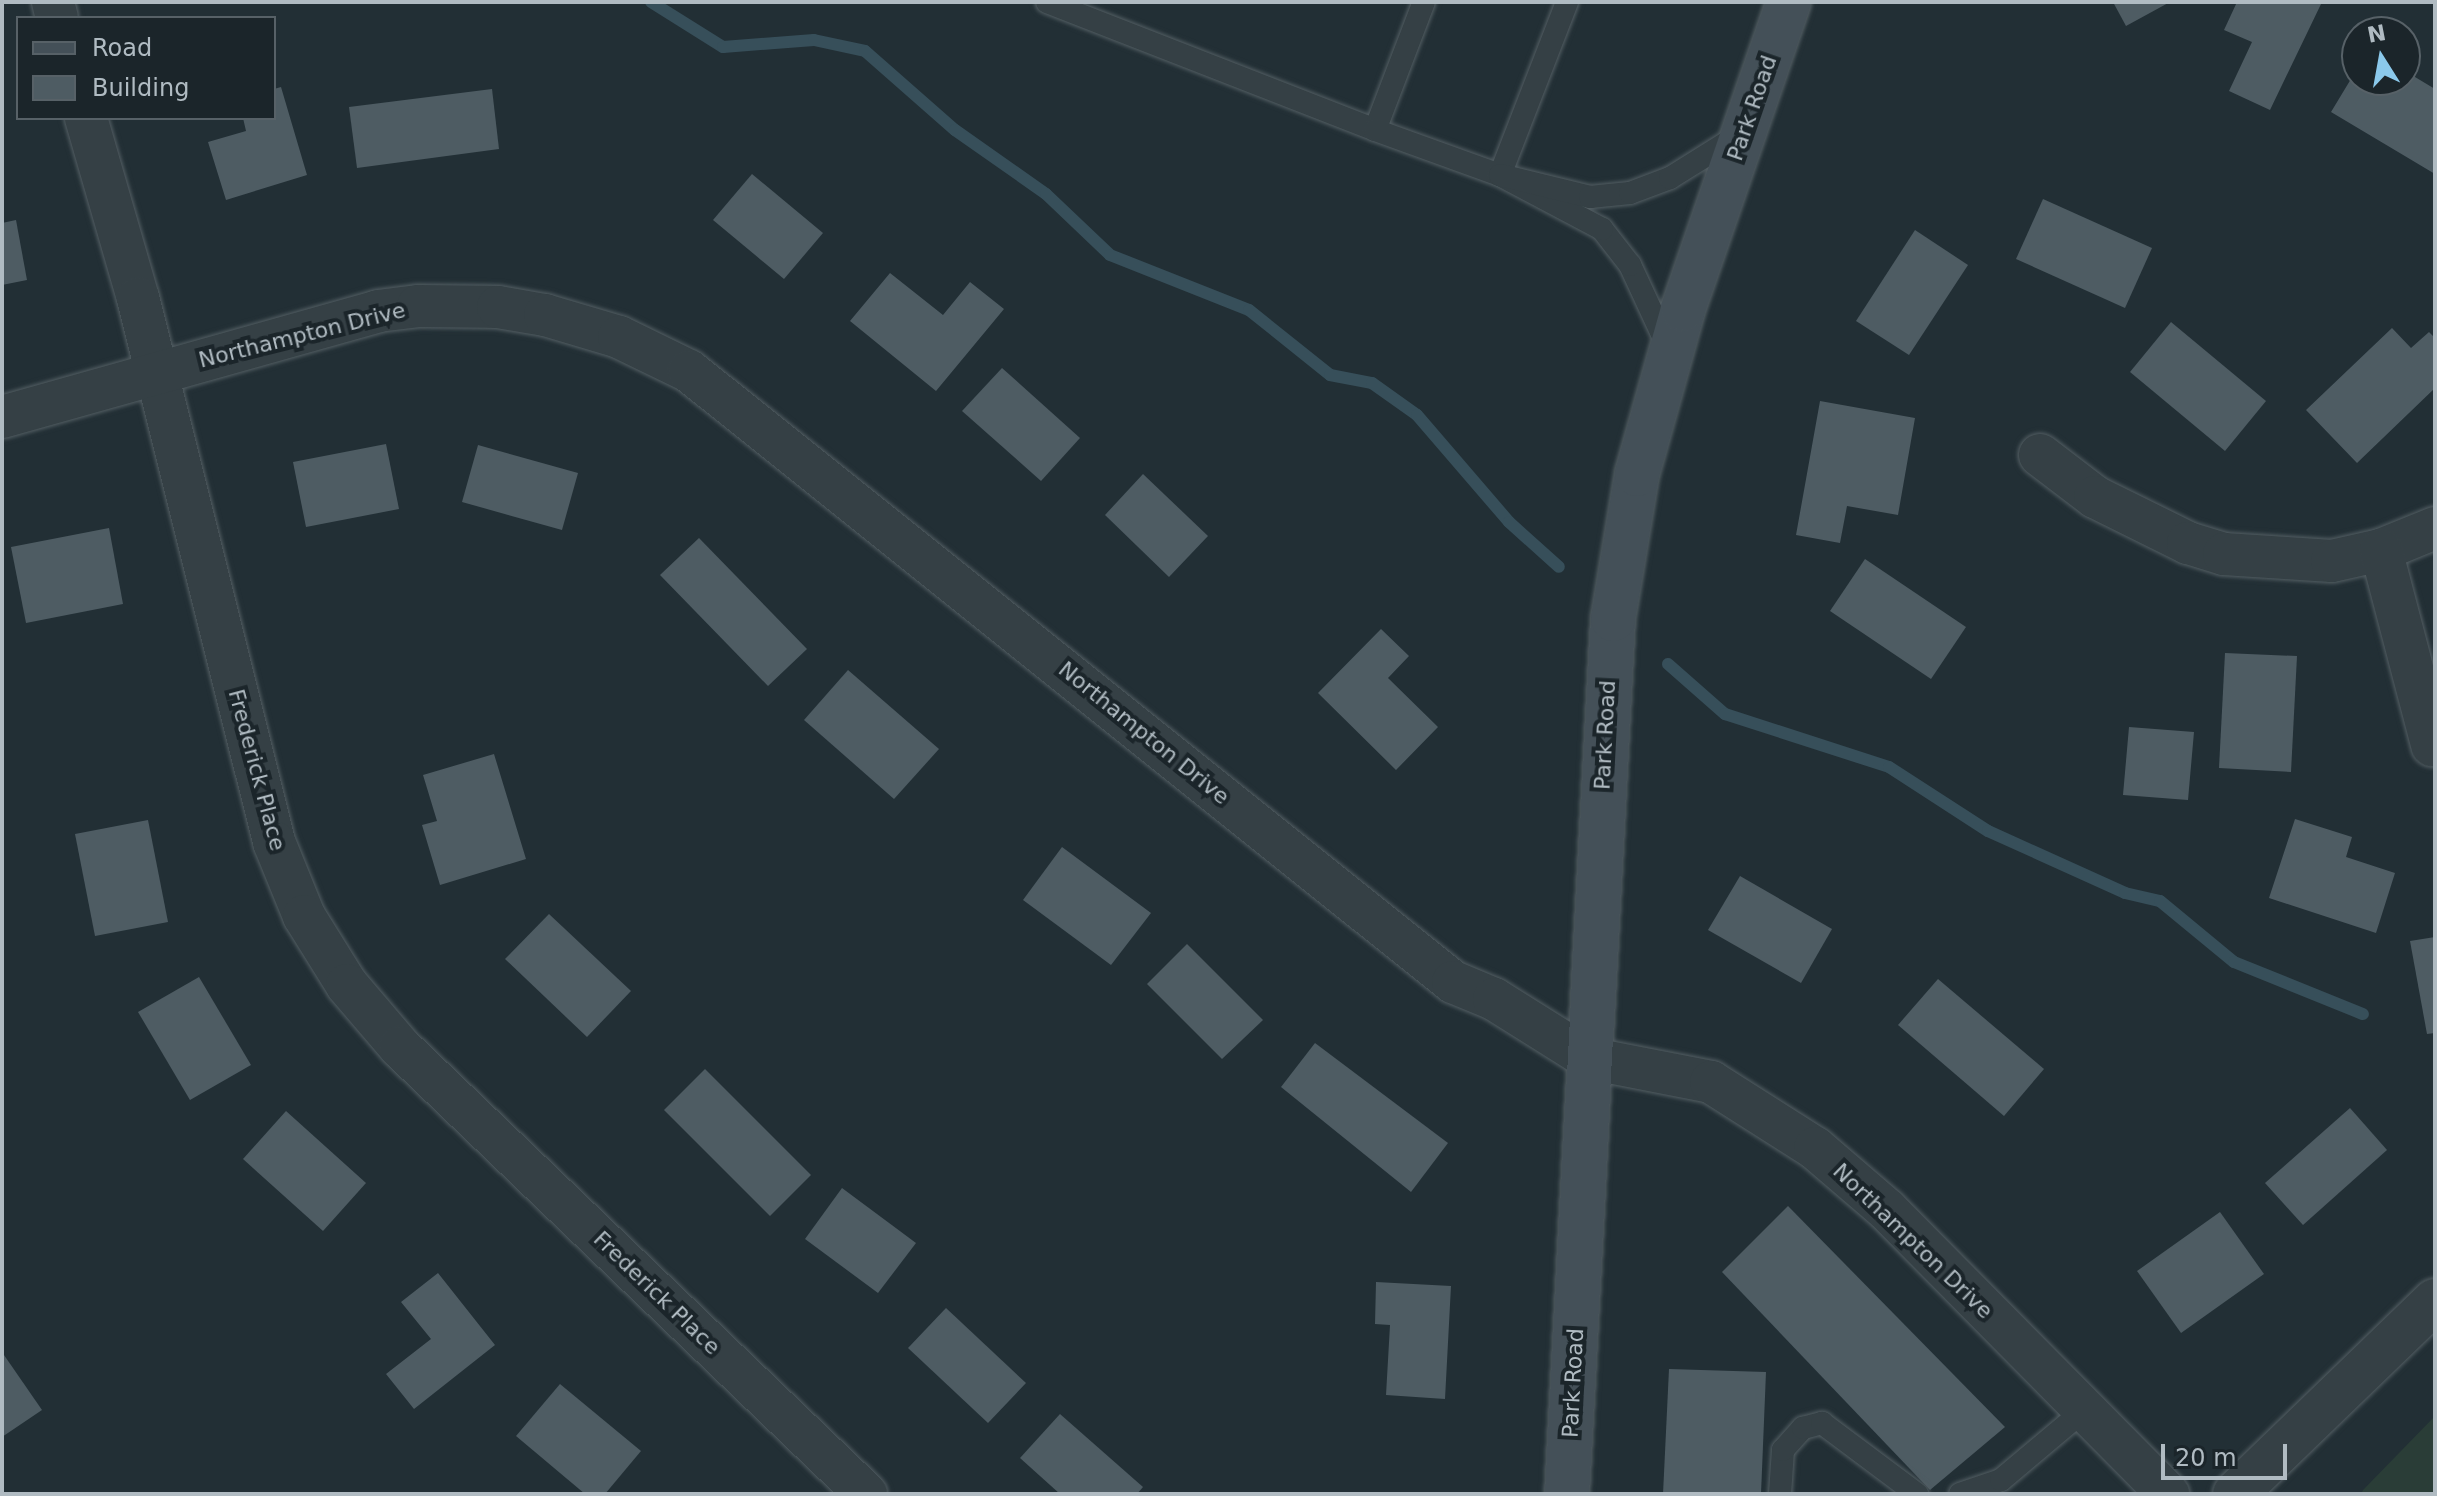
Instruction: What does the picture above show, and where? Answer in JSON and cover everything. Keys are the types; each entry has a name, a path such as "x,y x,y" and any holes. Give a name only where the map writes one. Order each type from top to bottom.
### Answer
{"main road":[{"name":"Park Road","path":"1567,1494 1613,619 1637,474 1671,352 1789,2"}],"street":[{"name":"Frederick Place","path":"87,120 157,372 274,842 304,916 347,985 400,1047 866,1494"},
{"name":"Northampton Drive","path":"2,417 378,311 418,306 498,307 557,318 619,337 689,371 750,416 1453,982 1494,999 1588,1058 1711,1082 1815,1148 1887,1210 2168,1494"},
{"path":"2040,455 2095,497 2188,543 2224,554 2332,561 2381,550 2435,528"},
{"path":"2381,550 2432,745"},
{"path":"2235,1494 2435,1301"}],"lane":[{"path":"1047,2 1375,130 1500,175 1590,197 1630,193 1670,178 1744,132"},
{"path":"1375,130 1422,2"},
{"path":"1500,175 1567,2"},
{"path":"1500,175 1602,229 1630,265 1671,352"},
{"path":"1960,1494 2001,1480 2084,1410"},
{"path":"1780,1494 1783,1450 1803,1428 1822,1423 1917,1494"}],"green space":[{"path":"2435,1416 2435,1494 2361,1494 2363,1490"}],"building":[{"path":"2113,2 2170,2 2126,26"},
{"path":"2237,2 2322,2 2270,110 2229,91 2252,42 2224,30"},
{"path":"2421,81 2435,89 2435,174 2331,112 2341,95 2421,96"},
{"path":"281,87 307,175 226,200 208,142 246,131 243,120 276,120 276,88"},
{"path":"492,89 499,149 357,168 349,107"},
{"path":"752,174 823,233 784,279 713,220"},
{"path":"2043,199 2152,248 2125,308 2016,259"},
{"path":"16,220 27,280 2,285 2,223"},
{"path":"1915,230 1968,265 1909,355 1856,321"},
{"path":"890,273 943,315 970,282 1004,309 936,391 850,321"},
{"path":"2171,322 2266,401 2225,451 2130,372"},
{"path":"2392,328 2411,348 2429,332 2435,338 2435,388 2357,463 2306,410"},
{"path":"1002,368 1080,438 1041,481 962,411"},
{"path":"1820,401 1915,418 1898,515 1847,506 1840,543 1796,535"},
{"path":"386,444 399,509 306,527 293,462"},
{"path":"478,445 578,473 562,530 462,502"},
{"path":"1143,474 1208,536 1169,577 1105,515"},
{"path":"109,528 123,604 26,623 11,547"},
{"path":"699,538 807,649 768,686 660,575"},
{"path":"1865,559 1966,627 1931,679 1830,611"},
{"path":"1381,629 1409,656 1388,678 1438,727 1396,770 1318,693"},
{"path":"2225,653 2297,656 2291,772 2219,768"},
{"path":"848,670 939,749 894,799 804,720"},
{"path":"2129,727 2194,732 2188,800 2123,795"},
{"path":"494,754 526,859 440,885 422,825 437,821 423,775"},
{"path":"2295,819 2352,837 2346,857 2395,873 2376,933 2269,898"},
{"path":"148,820 168,922 95,936 75,834"},
{"path":"1062,847 1151,913 1111,965 1023,900"},
{"path":"1740,876 1832,929 1801,983 1708,930"},
{"path":"549,914 631,991 587,1037 505,959"},
{"path":"2435,937 2435,1033 2427,1034 2410,941"},
{"path":"1187,944 1263,1020 1222,1059 1147,984"},
{"path":"199,977 251,1065 190,1100 138,1012"},
{"path":"1938,979 2044,1069 2004,1116 1898,1025"},
{"path":"1315,1043 1448,1143 1411,1192 1281,1087"},
{"path":"705,1069 811,1175 770,1216 664,1110"},
{"path":"2350,1108 2387,1150 2303,1225 2265,1183"},
{"path":"286,1111 366,1183 323,1231 243,1159"},
{"path":"842,1188 916,1243 878,1293 805,1239"},
{"path":"1788,1206 2005,1427 1930,1490 1722,1272"},
{"path":"2220,1212 2264,1274 2181,1333 2137,1271"},
{"path":"438,1273 495,1345 414,1409 386,1374 431,1339 401,1302"},
{"path":"1376,1282 1451,1286 1445,1399 1386,1395 1390,1325 1375,1324"},
{"path":"946,1308 1026,1383 988,1423 908,1348"},
{"path":"2,1356 42,1410 2,1437"},
{"path":"1669,1369 1766,1372 1761,1494 1663,1494"},
{"path":"560,1384 641,1451 605,1494 585,1494 516,1436"},
{"path":"1060,1414 1143,1487 1137,1494 1060,1494 1020,1458"}],"waterway":[{"path":"651,2 723,47 814,40 865,51 955,130 1046,194 1110,255 1249,310 1330,375 1372,383 1417,415 1509,522 1559,567"},
{"path":"1668,664 1725,714 1889,767 1988,831 2125,893 2160,901 2234,962 2363,1014"}]}
